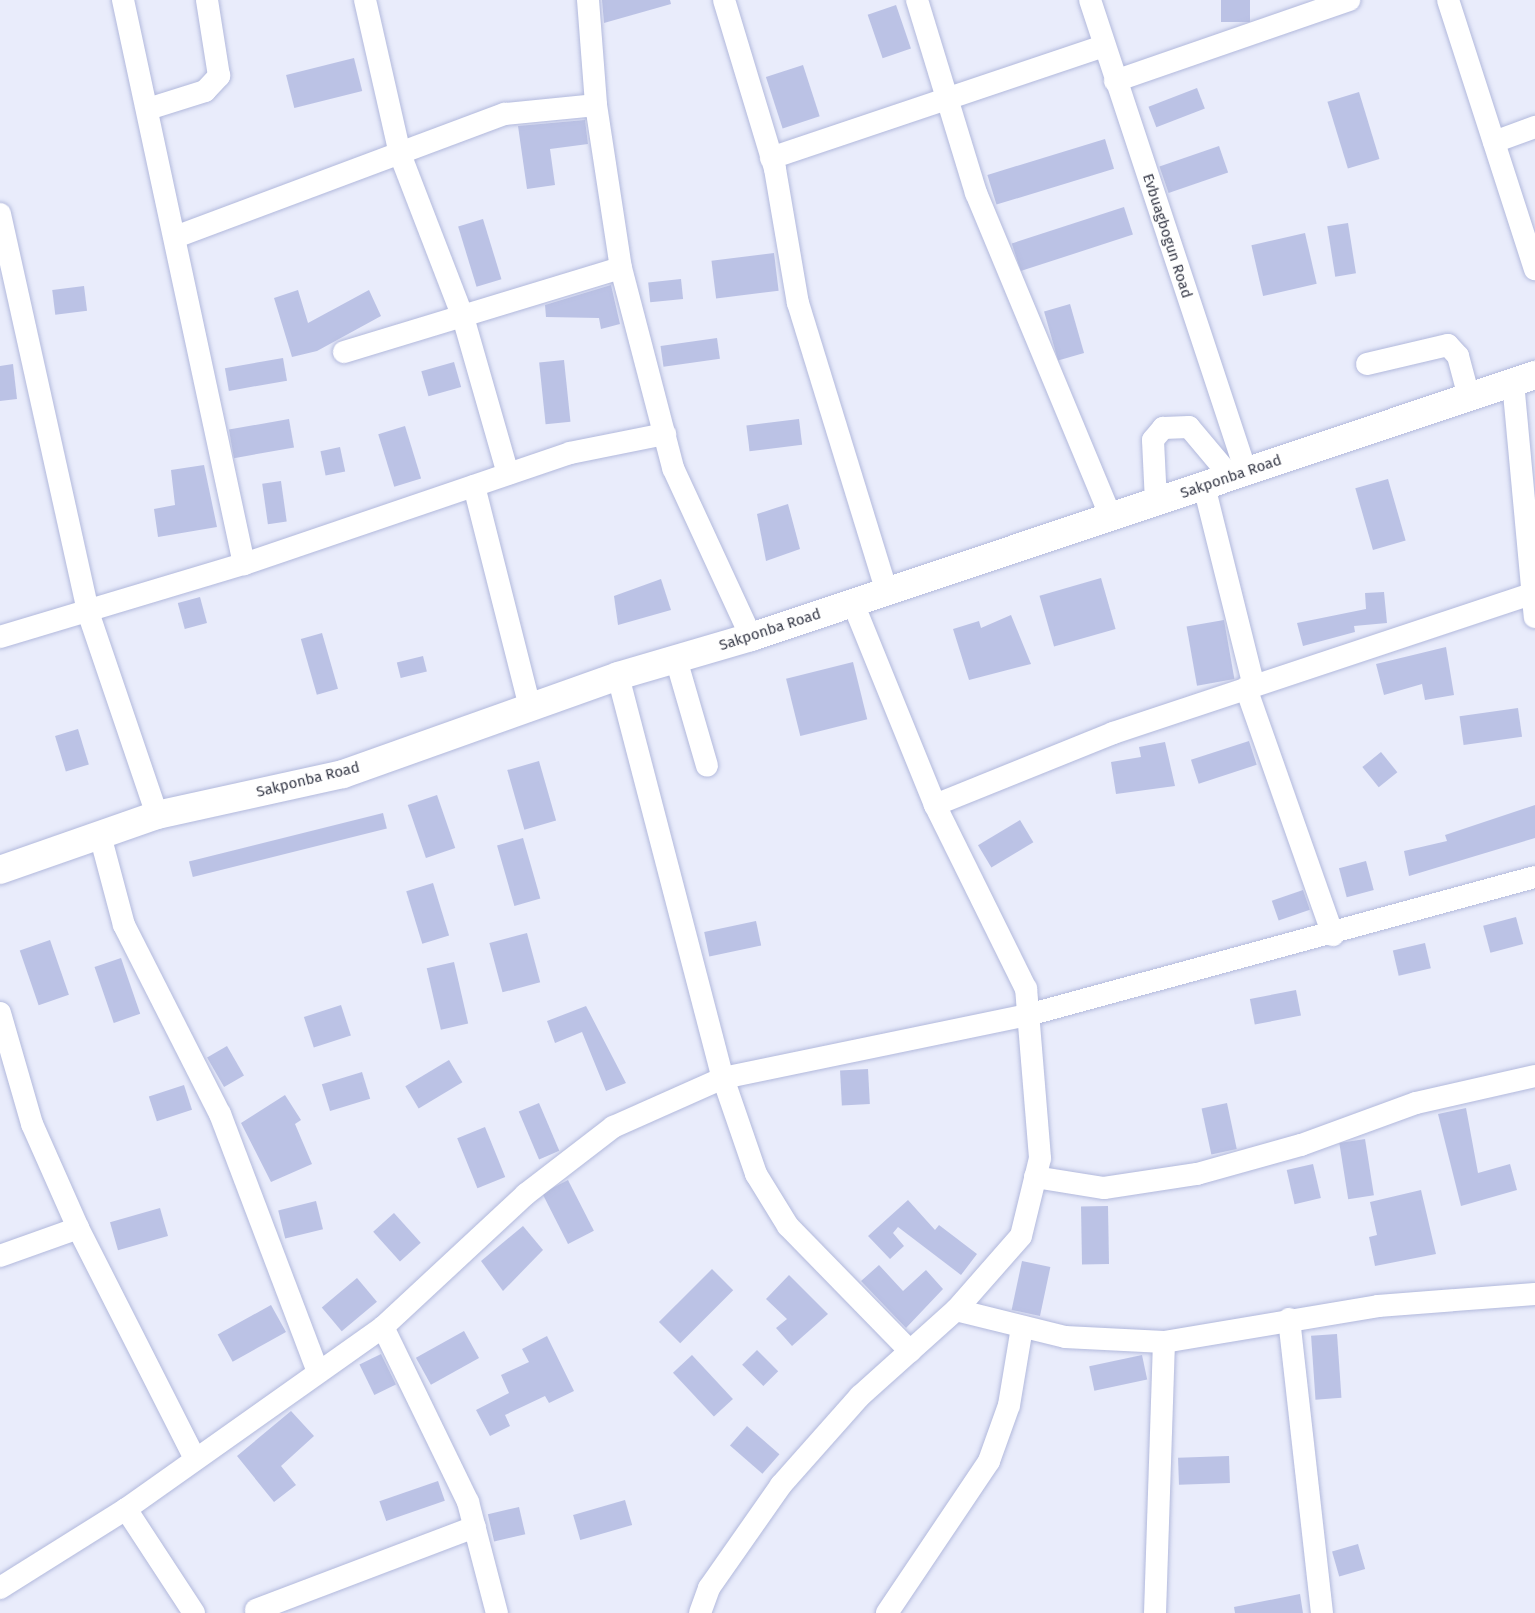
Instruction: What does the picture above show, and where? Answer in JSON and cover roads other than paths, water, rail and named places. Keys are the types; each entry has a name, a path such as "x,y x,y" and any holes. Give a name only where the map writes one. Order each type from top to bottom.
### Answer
{"main road":[{"name":"Sakponba Road","path":"0,870 157,815 343,774 618,676 751,638 1524,379"}],"street":[{"path":"123,0 178,236 244,564"},
{"path":"148,109 205,91 219,76 207,0"},
{"path":"365,0 400,153 463,317 508,474"},
{"path":"588,0 596,105 621,268 673,468 751,638"},
{"path":"724,0 771,158 798,303 887,592"},
{"path":"917,0 976,193 1111,517"},
{"name":"Evbuagbogun Road","path":"1090,0 1238,475"},
{"path":"1115,81 1349,0"},
{"path":"1448,0 1535,269"},
{"path":"771,158 946,96 1104,46"},
{"path":"178,236 506,114 596,105"},
{"path":"1494,142 1535,127"},
{"path":"0,214 5,258 88,612 157,815"},
{"path":"344,352 621,268"},
{"path":"1367,364 1448,345 1458,356 1469,397"},
{"path":"1524,379 1535,617"},
{"path":"1156,502 1153,440 1163,428 1189,427 1238,475"},
{"path":"0,637 244,564 570,453 665,434"},
{"path":"474,486 530,707"},
{"path":"1204,486 1250,687 1333,935"},
{"path":"935,805 1113,733 1533,593"},
{"path":"700,1613 709,1588 781,1485 860,1396 956,1310 1022,1236 1040,1158 1026,989 935,805 853,603"},
{"path":"676,659 707,766"},
{"path":"618,676 723,1078 756,1174 788,1226 910,1352"},
{"path":"100,835 124,925 220,1114 317,1369"},
{"path":"0,1588 126,1509 317,1369 383,1327 526,1194 614,1127 723,1078 1028,1015 1333,935 1535,877"},
{"path":"0,1013 32,1125 78,1228 194,1457"},
{"path":"1035,1178 1104,1188 1197,1174 1301,1145 1416,1103 1535,1076"},
{"path":"0,1256 78,1228"},
{"path":"956,1310 1065,1337 1164,1342 1289,1319 1453,1298 1535,1294"},
{"path":"1289,1319 1322,1613"},
{"path":"383,1327 475,1527 497,1613"},
{"path":"887,1613 989,1461 1009,1405 1022,1327"},
{"path":"1155,1613 1164,1342"},
{"path":"126,1509 194,1613"},
{"path":"256,1610 475,1527"}]}
